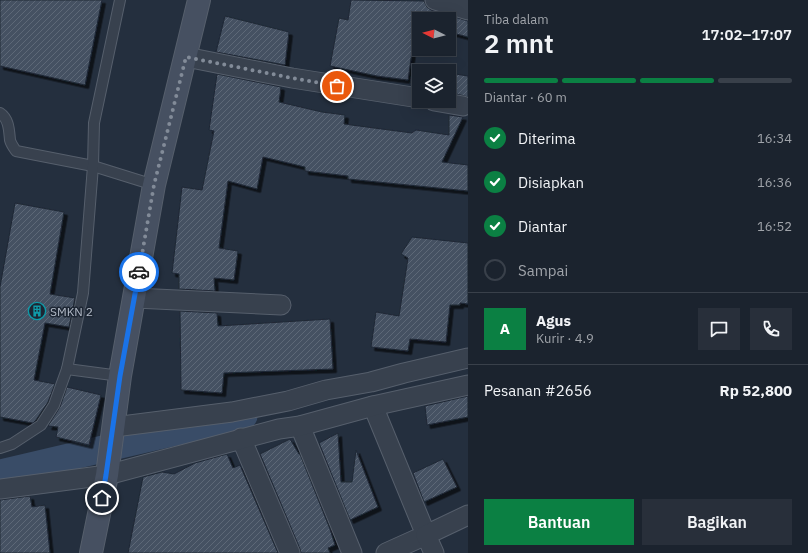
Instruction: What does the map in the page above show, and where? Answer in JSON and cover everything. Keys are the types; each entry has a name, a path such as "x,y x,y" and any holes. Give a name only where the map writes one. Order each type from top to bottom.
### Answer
{"main road":[{"path":"91,553 107,469 120,376 154,185 199,0"}],"street":[{"path":"435,0 468,10"},
{"path":"186,57 292,78 412,97"},
{"path":"456,105 463,106"},
{"path":"135,298 281,304"},
{"path":"113,431 232,412 288,401 326,390 371,382 468,358"},
{"path":"0,489 107,469 279,429 300,426 373,406 468,385"},
{"path":"373,406 434,553"},
{"path":"300,426 352,553"},
{"path":"241,438 290,553"},
{"path":"386,553 468,514"}],"lane":[{"path":"0,448 12,444 41,425 54,405 67,369 84,293 93,166 94,123 120,0"},
{"path":"0,113 4,116 10,131 10,141 16,151 93,166 154,185"},
{"path":"67,369 120,376"}],"building":[{"path":"0,0 102,0 85,85 0,66"},
{"path":"351,0 424,1 427,7 438,12 412,12 412,52 408,80 377,76 330,66 339,18 348,20"},
{"path":"225,16 289,32 285,65 216,52"},
{"path":"456,17 468,21 468,37 456,34"},
{"path":"412,72 412,85 410,85"},
{"path":"217,74 281,87 279,102 322,112 345,115 344,124 412,133 416,130 449,135 449,115 463,117 442,162 468,165 468,191 348,179 348,176 305,171 305,167 263,157 257,189 228,181 219,248 238,251 234,280 214,278 215,291 179,289 179,274 172,273 182,187 202,190 214,131 209,130"},
{"path":"456,74 468,76 468,97 456,94"},
{"name":"SMKN 2","path":"15,203 64,212 50,294 75,298 69,327 45,323 34,380 55,384 48,402 33,423 0,417 0,287"},
{"path":"412,237 468,243 468,304 460,303 460,305 450,305 446,342 410,339 408,351 371,347 376,312 399,316 408,258 401,254"},
{"path":"180,311 217,313 218,326 330,319 333,369 224,373 222,393 181,390"},
{"path":"67,387 101,395 89,445 56,437 58,427 48,426 60,407"},
{"path":"468,396 468,417 427,425 425,406"},
{"path":"338,433 341,482 352,482 356,450 378,507 350,520 319,443"},
{"path":"290,439 300,454 330,529 335,545 328,548 330,553 301,553 260,454"},
{"path":"227,454 233,468 240,465 278,553 128,553 143,477 162,472 174,474 195,463"},
{"path":"443,459 457,487 424,502 413,473"},
{"path":"30,496 32,507 45,505 50,553 0,553 0,500"}],"waterway":[{"path":"0,473 244,416"}],"way so far":[{"path":"139,272 154,185 186,57 337,86"}],"place":[{"name":"SMKN 2","path":"37,311"}],"route":[{"path":"102,498 114,427 120,376 139,272"}]}
